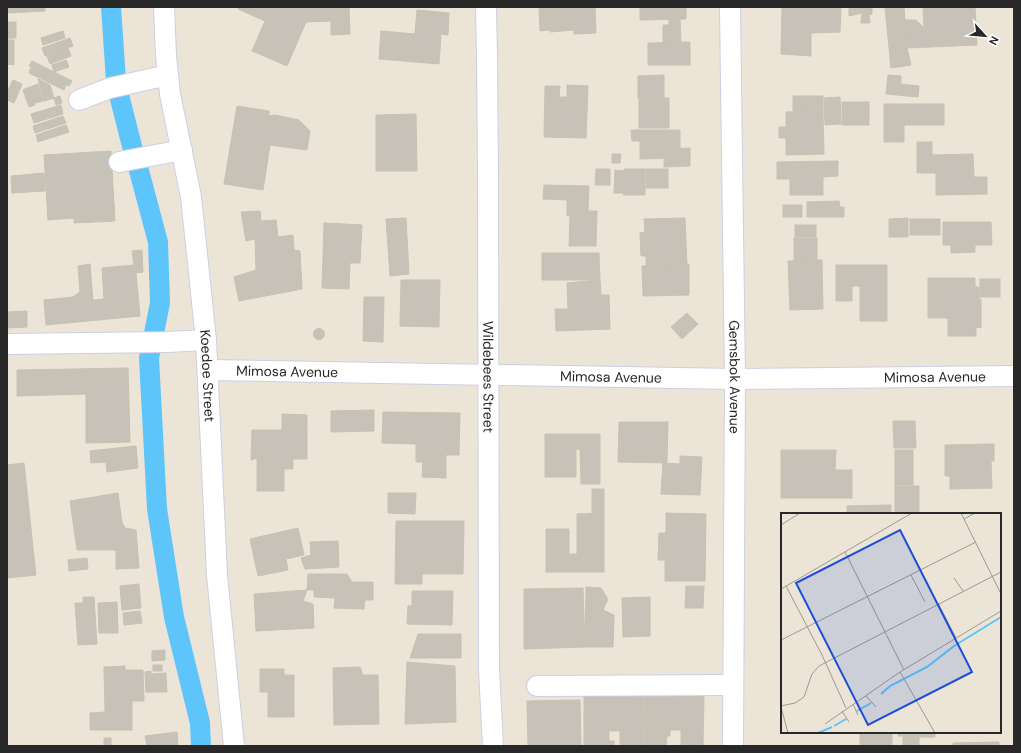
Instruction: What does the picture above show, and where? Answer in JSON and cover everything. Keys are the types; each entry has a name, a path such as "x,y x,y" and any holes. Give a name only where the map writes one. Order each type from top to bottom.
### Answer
{"street":[{"name":"Koedoe Street","path":"164,7 166,56 170,94 191,197 206,340 217,575 234,746"},
{"name":"Wildebees Street","path":"486,7 488,70 489,662 493,746"},
{"name":"Gemsbok Avenue","path":"730,7 735,379 733,746"},
{"path":"79,100 110,88 168,75"},
{"path":"119,162 182,150"},
{"path":"7,344 167,342 206,340"},
{"name":"Mimosa Avenue","path":"208,370 735,379 1014,376"},
{"path":"537,686 733,685"}],"building":[{"path":"7,7 45,7 45,11 7,13"},
{"path":"239,7 349,7 350,34 331,35 331,21 306,22 287,66 252,51 265,21 238,9"},
{"path":"539,7 549,7 550,30 540,31"},
{"path":"550,7 595,7 596,33 574,34 574,30 550,32"},
{"path":"640,7 686,8 686,19 640,20"},
{"path":"782,7 841,7 840,32 811,33 811,56 781,54"},
{"path":"849,7 872,7 872,14 869,15 870,23 861,23 862,13 849,16"},
{"path":"885,7 904,7 907,48 911,65 891,68"},
{"path":"923,7 975,7 977,45 907,48 905,20 916,20 924,28"},
{"path":"417,10 449,13 448,35 441,34 439,64 379,59 381,31 415,34"},
{"path":"669,20 680,20 681,42 663,42 663,25 669,25"},
{"path":"7,22 16,22 16,38 7,38"},
{"path":"63,31 65,38 43,45 41,38"},
{"path":"70,38 73,46 45,56 42,48"},
{"path":"7,40 14,40 14,65 7,64"},
{"path":"690,42 690,65 648,65 648,43"},
{"path":"68,48 71,56 50,64 47,56"},
{"path":"66,60 69,67 54,72 52,65"},
{"path":"32,61 72,81 69,86 29,66"},
{"path":"31,68 66,85 64,90 29,73"},
{"path":"664,75 664,98 638,98 638,76"},
{"path":"888,75 901,76 901,84 919,86 918,97 886,94"},
{"path":"38,79 50,85 54,98 44,101"},
{"path":"13,80 22,84 14,103 7,100 7,92"},
{"path":"38,84 43,101 35,103 30,87"},
{"path":"567,85 588,86 586,138 544,137 545,86 560,86 559,97 567,97"},
{"path":"29,87 35,105 29,107 23,90"},
{"path":"60,96 62,103 56,105 54,98"},
{"path":"793,96 823,96 823,111 793,111"},
{"path":"840,97 841,124 825,125 824,98"},
{"path":"639,98 669,98 669,128 639,128"},
{"path":"842,102 869,102 869,125 842,125"},
{"path":"884,104 944,104 944,125 904,125 904,142 884,142"},
{"path":"61,105 63,114 34,123 31,114"},
{"path":"237,106 269,111 269,116 275,115 299,120 310,131 307,150 270,145 263,190 224,184"},
{"path":"823,111 824,154 786,155 786,138 779,138 779,127 786,127 786,112"},
{"path":"416,114 417,171 376,171 376,115"},
{"path":"63,116 66,123 35,133 33,126"},
{"path":"66,125 69,132 38,142 36,135"},
{"path":"631,130 680,130 680,148 671,148 671,158 640,159 640,141 632,141"},
{"path":"917,142 932,142 932,155 973,154 974,177 987,177 987,194 936,195 936,173 917,173"},
{"path":"690,148 690,166 664,167 664,159 671,159 671,149"},
{"path":"111,151 115,221 74,223 74,218 48,220 44,155"},
{"path":"612,154 621,154 620,163 612,163"},
{"path":"838,161 838,176 823,177 823,195 790,195 790,179 777,179 777,162"},
{"path":"596,169 610,169 610,185 595,185"},
{"path":"624,169 645,169 645,195 623,195 624,193 614,193 615,170 624,171"},
{"path":"646,169 668,169 668,188 646,188"},
{"path":"44,173 45,191 12,193 11,176"},
{"path":"544,185 589,186 588,211 597,211 596,246 569,246 570,215 567,216 567,200 543,199"},
{"path":"839,201 840,207 844,207 844,217 807,217 807,202"},
{"path":"783,205 802,205 802,217 783,217"},
{"path":"260,211 261,221 276,220 278,237 293,235 294,250 300,251 302,289 239,301 234,277 256,270 255,239 246,241 241,212"},
{"path":"406,218 409,274 390,276 386,219"},
{"path":"685,218 687,264 646,265 646,256 641,256 640,233 645,232 644,219"},
{"path":"908,218 908,237 889,237 889,219"},
{"path":"910,219 940,219 940,235 910,235"},
{"path":"943,222 991,222 992,245 975,245 975,252 951,253 951,245 943,245"},
{"path":"324,223 362,225 360,263 350,263 349,289 322,288"},
{"path":"795,225 816,225 816,237 795,237"},
{"path":"794,238 817,238 817,260 794,260"},
{"path":"142,250 143,272 136,273 140,316 46,325 44,300 73,297 80,292 78,266 90,264 93,300 104,299 102,268 134,265 132,251"},
{"path":"542,253 599,253 600,280 542,280"},
{"path":"822,260 823,309 790,310 788,261"},
{"path":"689,264 689,295 643,296 642,266"},
{"path":"836,265 887,265 887,321 860,321 860,286 852,286 852,301 836,301"},
{"path":"928,278 975,278 975,287 979,287 979,299 981,299 981,328 976,327 976,336 948,336 948,318 928,318"},
{"path":"980,279 1000,279 1000,297 980,297"},
{"path":"401,280 440,280 439,327 400,326"},
{"path":"600,280 601,295 609,295 610,329 556,331 555,309 568,309 567,283"},
{"path":"364,297 384,297 383,342 363,341"},
{"path":"27,311 27,327 7,328 7,312"},
{"path":"687,313 698,324 682,339 671,327"},
{"path":"319,328 323,330 325,334 323,338 319,340 315,338 313,334 315,330"},
{"path":"128,368 130,442 86,443 86,394 17,396 17,370"},
{"path":"374,410 374,431 331,432 331,411"},
{"path":"383,412 460,413 459,455 446,455 446,478 422,477 423,462 416,462 416,444 382,443"},
{"path":"282,414 307,415 307,430 282,430"},
{"path":"893,421 915,421 916,448 894,448"},
{"path":"619,422 668,422 667,463 618,462"},
{"path":"252,430 307,430 307,459 293,459 293,469 284,469 284,491 257,491 257,458 251,460"},
{"path":"545,434 600,434 600,484 581,484 580,449 576,449 576,477 545,477"},
{"path":"994,444 994,461 991,461 992,488 950,489 950,476 945,476 945,445"},
{"path":"136,446 138,468 107,472 106,462 91,463 90,451"},
{"path":"781,450 836,450 835,470 852,470 852,498 781,498"},
{"path":"895,450 913,450 913,485 895,485"},
{"path":"680,456 702,457 700,495 661,494 663,463 680,464"},
{"path":"24,463 36,575 7,578 7,465"},
{"path":"895,486 919,486 919,513 895,513"},
{"path":"592,489 604,489 604,513 592,514"},
{"path":"118,493 122,522 125,528 136,530 139,568 116,569 116,550 77,550 70,501"},
{"path":"388,493 416,493 415,514 388,513"},
{"path":"891,505 891,513 847,513 847,506"},
{"path":"604,513 604,572 546,572 546,529 569,529 569,554 577,554 577,514"},
{"path":"666,513 706,514 705,581 665,581 665,560 658,560 659,533 666,533"},
{"path":"396,521 464,521 463,574 422,574 422,584 395,584"},
{"path":"298,528 304,555 286,559 288,570 258,576 250,539"},
{"path":"338,541 339,567 305,569 301,558 311,555 310,542"},
{"path":"87,558 88,569 69,571 68,560"},
{"path":"308,574 347,574 352,582 373,582 373,600 365,600 364,609 334,608 335,598 314,597 314,590 307,590"},
{"path":"139,584 141,608 122,610 120,586"},
{"path":"686,586 704,586 703,608 685,608"},
{"path":"586,587 601,588 608,599 603,610 614,615 613,647 585,647"},
{"path":"583,588 585,647 524,649 524,589"},
{"path":"307,590 303,601 313,604 314,628 256,631 254,594"},
{"path":"412,591 453,591 452,625 407,624 408,606 412,606"},
{"path":"83,597 94,597 97,644 78,645 75,603 83,603"},
{"path":"650,597 650,636 623,637 622,598"},
{"path":"117,602 118,633 99,633 98,603"},
{"path":"140,611 142,623 124,625 123,613"},
{"path":"418,634 461,634 461,658 410,658"},
{"path":"165,650 165,660 152,661 152,651"},
{"path":"407,662 455,666 456,722 405,724"},
{"path":"153,665 162,665 162,671 153,671"},
{"path":"125,666 125,670 143,670 144,701 132,701 132,730 90,730 90,713 105,712 104,667"},
{"path":"360,667 363,675 378,675 379,724 334,725 333,668"},
{"path":"260,669 284,669 284,675 294,675 294,717 268,717 268,692 260,692"},
{"path":"151,671 151,674 166,673 167,692 146,692 145,672"},
{"path":"584,695 644,695 643,746 620,746 620,731 609,731 609,741 614,741 614,746 584,746"},
{"path":"645,695 704,696 703,746 681,746 681,730 670,730 670,736 667,736 666,746 644,746"},
{"path":"580,700 581,746 528,746 527,701"},
{"path":"177,732 178,746 147,746 145,736"},
{"path":"860,733 892,733 892,746 860,746"},
{"path":"898,733 935,733 935,737 919,737 919,746 903,746 903,736 898,736"},
{"path":"104,738 111,738 111,745 104,745"},
{"path":"999,742 999,746 953,746 953,743"}],"waterway":[{"path":"111,7 116,81"},
{"path":"118,91 134,154"},
{"path":"138,167 158,242 160,303 149,358 157,509 174,617 200,723 201,746"}]}
